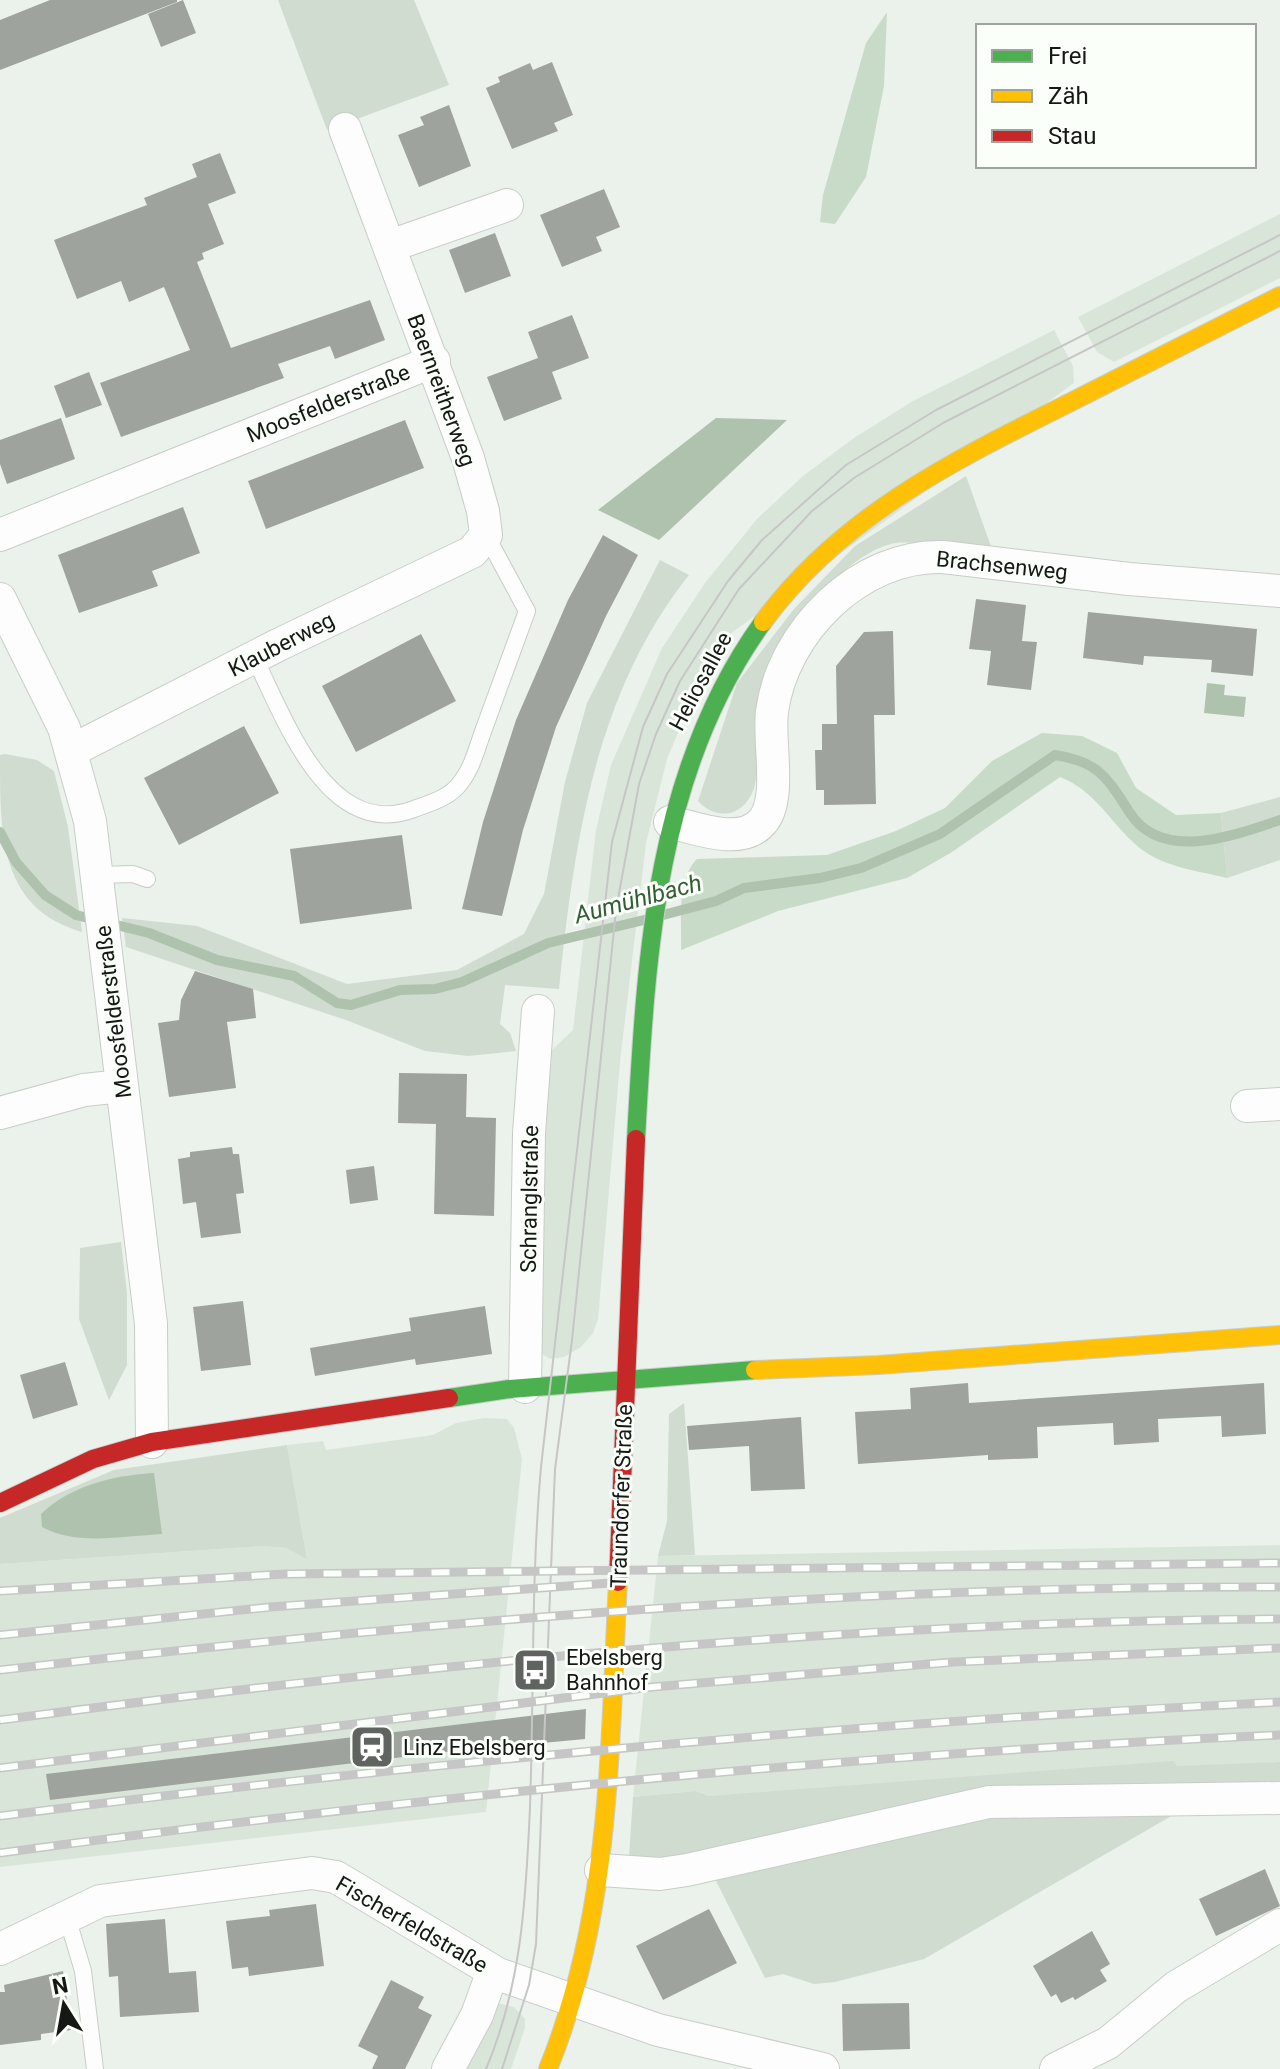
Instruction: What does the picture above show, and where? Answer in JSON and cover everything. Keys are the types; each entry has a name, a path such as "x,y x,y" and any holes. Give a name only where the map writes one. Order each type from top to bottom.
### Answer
{"street":[{"name":"Baernreitherweg","path":"345,129 434,361 476,484 486,535"},
{"path":"390,246 507,205"},
{"name":"Heliosallee","path":"625,1378 637,1077 655,899 670,822 686,764 715,696 752,633 790,587 842,536 890,500 959,459 1280,296"},
{"name":"Moosfelderstraße","path":"0,535 434,361"},
{"name":"Klauberweg","path":"73,750 254,657 472,552 486,535"},
{"name":"Brachsenweg","path":"670,822 725,835 746,832 763,821 770,802 772,777 771,715 777,686 794,647 824,610 857,583 890,564 918,556 943,557 1129,579 1280,591"},
{"name":"Moosfelderstraße","path":"0,599 44,681 73,750 90,821 151,1324 152,1442"},
{"name":"Schranglstraße","path":"525,1387 529,1133 538,1011"},
{"path":"0,1113 84,1090 122,1086"},
{"path":"1247,1106 1280,1104"},
{"name":"Traundorfer Straße","path":"548,2069 575,2001 588,1950 601,1870 621,1528 625,1378 894,1364 1280,1335"},
{"path":"0,1503 93,1459 152,1442 525,1387 625,1378"},
{"path":"601,1870 660,1874 687,1870 989,1802 1280,1798"},
{"name":"Fischerfeldstraße","path":"0,1949 100,1901 312,1873 336,1877 493,1971 658,2030 823,2069"},
{"path":"1056,2069 1108,2043 1176,1987 1280,1925"},
{"path":"448,2069 477,2015 493,1971"}],"lane":[{"path":"254,657 317,777 335,794 355,807 379,815 405,813 442,799 461,783 473,757 527,611 486,535"},
{"path":"97,875 133,874 147,879"},
{"path":"67,1917 83,1971 95,2069"}],"shaded area":[{"path":"278,0 414,0 449,85 327,130"},
{"path":"887,12 884,86 866,177 835,224 820,222 823,195 866,43"},
{"path":"1280,214 1280,278 1114,362 1097,352 1078,317"},
{"path":"1054,330 1073,366 1074,383 730,634 695,692 667,759 646,843 620,1062 598,1319 593,1333 581,1347 564,1357 550,1359 542,1354 538,1345 547,1066 551,1051 573,1030 596,830 611,765 662,648 705,583 757,519 803,476 854,438 913,401"},
{"path":"716,418 787,420 659,540 598,510"},
{"path":"966,476 994,555 896,543 876,549 835,579 815,599 781,644 761,685 757,711 757,775 750,797 744,805 730,813 705,808 698,801 737,683 794,609 855,546"},
{"path":"660,560 689,575 657,621 631,669 594,772 572,879 559,989 505,985 500,1024 510,1033 516,1051 468,1056 425,1051 346,1020 126,947 122,918 197,926 347,984 457,970 524,934 544,894 565,782 587,703"},
{"path":"1207,683 1225,685 1224,695 1246,697 1244,717 1204,713"},
{"path":"1042,733 1082,736 1117,753 1136,788 1176,815 1221,813 1227,878 1178,866 1144,851 1083,790 1060,777 952,852 907,878 778,911 681,950 683,889 690,868 697,859 827,855 896,831 945,808 992,761"},
{"path":"0,755 37,760 54,771 68,827 82,932 55,921 35,906 20,887 10,865 1,814"},
{"path":"1280,797 1280,860 1227,878 1221,813"},
{"path":"121,1242 127,1293 127,1365 109,1400 79,1319 80,1248"},
{"path":"684,1403 695,1555 658,1556 667,1521 669,1414"},
{"path":"484,1418 507,1419 514,1428 522,1459 486,1812 0,1867 0,1564 262,1546 286,1548 307,1558 287,1445 323,1441 326,1450 433,1435 456,1423"},
{"path":"287,1445 307,1559 286,1548 262,1546 0,1564 0,1518 114,1470"},
{"path":"154,1473 162,1534 85,1538 55,1533 42,1527 41,1514 79,1489 108,1479"},
{"path":"1280,1545 1280,1762 709,1796 695,1791 633,1797 658,1556"},
{"path":"1173,1761 1177,1766 1280,1762 1280,1786 1027,1788 661,1862 629,1856 633,1797 695,1791 709,1796"},
{"path":"1187,1807 924,1959 835,1982 814,1984 783,1974 765,1978 711,1871 950,1817"},
{"path":"498,2003 514,2007 525,2019 525,2028 511,2069 462,2069"}],"building":[{"path":"50,0 177,2 0,70 0,20"},
{"path":"183,0 196,33 161,47 148,14"},
{"path":"552,62 573,115 554,123 558,131 512,149 486,88 500,82 498,77 530,63 533,70"},
{"path":"449,105 471,166 419,187 398,135 424,125 420,117"},
{"path":"220,153 236,193 208,204 224,244 202,253 204,259 197,262 231,348 370,300 385,340 335,359 330,346 278,364 284,378 121,437 100,383 190,350 164,287 129,302 121,281 77,299 54,240 147,205 144,198 197,177 192,164"},
{"path":"604,189 620,227 596,237 602,251 562,267 540,215"},
{"path":"495,233 511,276 465,293 449,250"},
{"path":"572,315 589,358 552,372 562,399 504,421 487,377 538,358 528,332"},
{"path":"89,372 102,405 66,418 54,386"},
{"path":"61,418 75,459 7,484 0,464 0,440"},
{"path":"405,420 424,468 266,529 248,481"},
{"path":"183,507 200,553 152,571 158,586 79,613 58,555"},
{"path":"603,535 638,555 606,616 556,727 523,830 502,916 462,909 483,822 516,720 568,600"},
{"path":"976,599 1026,605 1022,641 1037,642 1031,690 987,685 991,651 969,649"},
{"path":"1088,612 1257,629 1253,676 1211,672 1212,660 1144,656 1143,665 1083,658"},
{"path":"893,631 895,715 874,715 876,804 824,805 824,790 816,790 815,750 822,750 822,724 837,724 836,666 864,632"},
{"path":"421,634 456,701 356,752 322,686"},
{"path":"244,726 279,793 179,845 144,778"},
{"path":"402,835 412,909 300,924 290,849"},
{"path":"195,971 253,989 256,1018 227,1022 236,1088 169,1097 158,1023 179,1020 181,1000"},
{"path":"399,1073 467,1074 466,1117 496,1118 494,1216 434,1214 436,1124 398,1123"},
{"path":"232,1147 233,1154 239,1154 244,1193 236,1194 241,1233 201,1238 196,1202 183,1204 178,1159 190,1157 190,1152"},
{"path":"374,1166 378,1200 350,1204 346,1170"},
{"path":"243,1301 251,1365 201,1371 193,1307"},
{"path":"485,1306 492,1354 416,1365 415,1359 315,1376 310,1348 411,1331 409,1318"},
{"path":"65,1362 78,1405 33,1419 20,1375"},
{"path":"968,1383 969,1403 1264,1383 1266,1434 1222,1437 1221,1416 1158,1419 1159,1442 1114,1445 1113,1423 1037,1427 1038,1458 988,1460 988,1455 858,1464 855,1412 911,1409 910,1388"},
{"path":"801,1417 805,1489 751,1491 749,1446 689,1450 687,1426"},
{"path":"586,1709 585,1739 436,1753 50,1800 46,1774"},
{"path":"1265,1869 1280,1906 1216,1936 1199,1899"},
{"path":"316,1904 324,1966 249,1976 248,1967 232,1969 226,1921 270,1916 269,1910"},
{"path":"709,1909 737,1963 663,2000 636,1946"},
{"path":"165,1919 169,1973 196,1971 199,2012 120,2017 118,1976 109,1977 106,1924"},
{"path":"1092,1931 1110,1964 1100,1970 1107,1981 1075,2000 1073,1997 1061,2003 1056,1994 1051,1997 1033,1966"},
{"path":"63,1971 71,2030 41,2034 41,2040 0,2045 0,1992 5,1992 4,1985"},
{"path":"391,1980 424,1997 418,2008 432,2015 405,2069 372,2069 378,2056 358,2046"},
{"path":"909,2003 910,2049 843,2051 842,2004"}],"waterway":[{"name":"Aumühlbach","path":"663,915 716,901 744,888 820,878 861,868 940,834 1055,755 1092,767 1108,781 1144,828 1161,837 1180,841 1222,838 1280,820"},
{"name":"Aumühlbach","path":"0,832 16,862 45,895 76,915 149,933 217,960 294,976 337,1003 351,1005 400,990 435,989 462,982 548,943 644,920"}],"tram line":[{"path":"486,2069 508,2005 520,1940 530,1807 534,1594 541,1467 612,842 643,727 667,674 728,581 762,540 846,465 936,410 1280,235"},
{"path":"502,2069 529,1985 536,1944 555,1469 572,1340 616,910 639,784 656,734 680,681 739,589 812,511 854,478 943,423 1280,251"}],"railway":[{"path":"0,1591 285,1574 1280,1563"},
{"path":"0,1635 270,1607 610,1583"},
{"path":"0,1670 319,1636 639,1610 959,1592 1280,1587"},
{"path":"0,1720 319,1681 638,1649 959,1628 1280,1619"},
{"path":"0,1768 652,1687 953,1662 1280,1648"},
{"path":"0,1816 319,1778 639,1747 959,1721 1280,1702"},
{"path":"0,1853 319,1813 638,1780 959,1753 1280,1735"}],"traffic: fast":[{"path":"636,1139 652,936 662,870 678,804 699,741 727,680 763,622"},
{"path":"449,1398 510,1389 755,1370"}],"traffic: slow":[{"path":"763,622 794,584 828,550 904,493 987,445 1280,296"},
{"path":"755,1370 879,1365 1280,1335"},
{"path":"548,2069 569,2010 585,1950 596,1890 609,1768 618,1582"}],"traffic: jam":[{"path":"618,1582 636,1139"},
{"path":"0,1503 93,1459 152,1442 449,1398"}],"place":[{"name":"Ebelsberg Bahnhof","path":"535,1670"},
{"name":"Linz Ebelsberg","path":"372,1747"}]}
